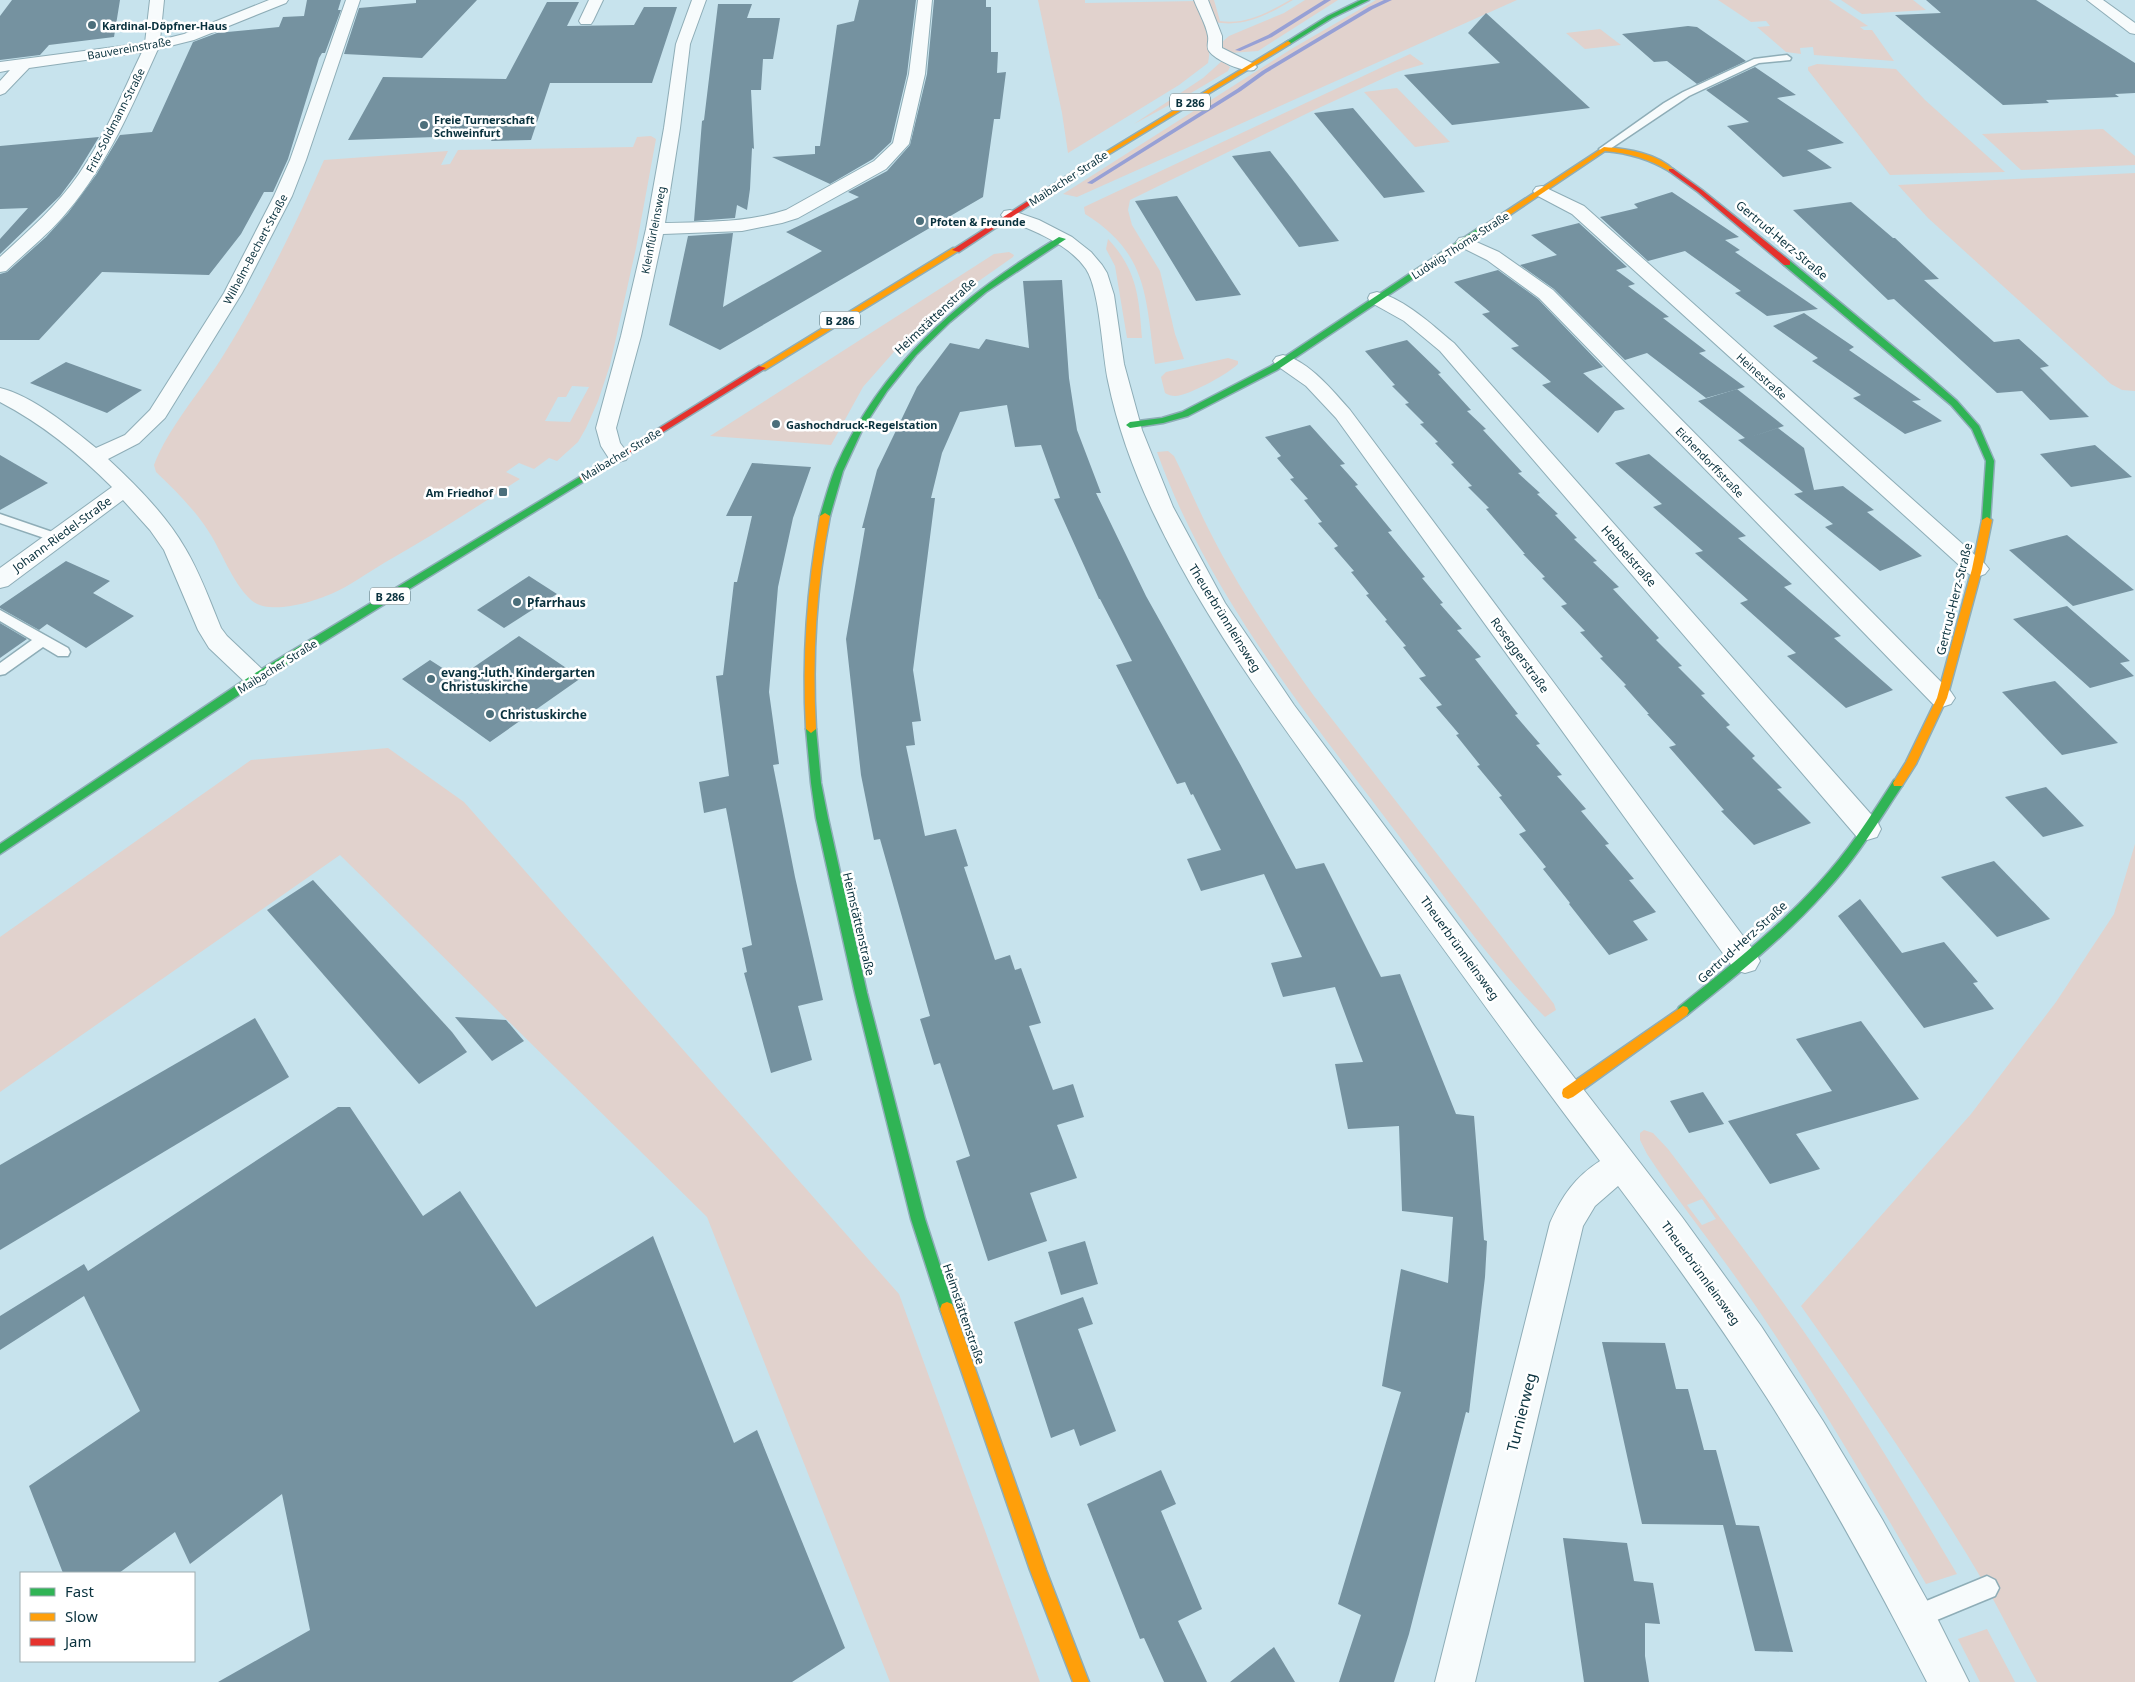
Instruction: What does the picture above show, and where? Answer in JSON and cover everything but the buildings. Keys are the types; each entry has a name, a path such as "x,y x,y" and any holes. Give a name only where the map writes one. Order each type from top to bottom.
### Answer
{"street":[{"name":"Fritz-Soldmann-Straße","path":"0,267 60,210 87,175 117,121 152,46 157,0"},
{"name":"Bauvereinstraße","path":"0,66 152,46 197,34 281,0"},
{"name":"Wilhelm-Bechert-Straße","path":"95,457 132,439 158,414 233,293 284,196 353,0"},
{"path":"586,21 596,0"},
{"name":"Kleinflürleinsweg","path":"618,455 612,449 608,440 606,428 631,336 655,229 672,128 683,44 699,0"},
{"path":"655,229 741,224 778,219 792,214 880,165 901,144 917,74 925,0"},
{"path":"1201,0 1215,36 1215,49 1220,54 1249,67"},
{"name":"Maibacher Straße","path":"1330,17 1348,0"},
{"name":"Maibacher Straße","path":"0,850 256,678 1010,215 1084,167 1330,17 1366,0"},
{"path":"2094,0 2135,30"},
{"path":"0,90 24,64"},
{"name":"Ludwig-Thoma-Straße","path":"1130,425 1163,420 1185,414 1283,361 1604,150"},
{"name":"Gertrud-Herz-Straße","path":"1568,1093 1671,1021 1745,960 1823,887 1867,829 1911,764 1942,698 1977,569 1989,511 1990,461 1976,428 1954,403 1700,191 1661,163 1625,150 1604,150"},
{"name":"Heinestraße","path":"1542,191 1578,210 1977,569"},
{"name":"Theuerbrünnleinsweg","path":"1010,215 1038,226 1062,239 1081,253 1098,273 1122,398 1130,425 1167,516 1213,603 1245,654 1524,1037 1623,1165 1719,1295 1792,1405 1915,1617 1948,1682"},
{"name":"Heimstättenstraße","path":"1062,239 1040,251 986,287 908,358 881,392 847,449 835,480 822,527 811,603 809,662 811,729 816,785 870,1036 929,1254 1054,1616 1081,1682"},
{"name":"Eichendorffstraße","path":"1466,242 1493,256 1546,294 1942,698"},
{"name":"Hebbelstraße","path":"1377,298 1411,317 1447,347 1867,829"},
{"name":"Roseggerstraße","path":"1283,361 1313,382 1343,414 1745,960"},
{"path":"0,394 60,429 95,457 125,488 161,529 174,549 210,630 218,642 256,678"},
{"name":"Johann-Riedel-Straße","path":"0,580 125,488"},
{"name":"Turnierweg","path":"1455,1682 1567,1223 1578,1201 1592,1184 1623,1165"}],"lane":[{"name":"Ludwig-Thoma-Straße","path":"1604,150 1667,105 1686,94 1757,61 1787,58"},
{"path":"0,518 56,538"},
{"path":"0,615 63,652"},
{"path":"0,670 42,640"},
{"path":"1915,1617 1987,1588"}],"shaded area":[{"path":"1038,0 1085,0 1085,3 1197,1 1209,39 1208,63 1179,85 1068,153 1062,113"},
{"path":"1209,0 1214,0 1220,21 1230,22 1248,19 1293,0 1256,18 1236,23 1226,23 1215,22"},
{"path":"1305,0 1338,0 1258,51 1231,53 1225,51 1221,43 1229,36 1284,13"},
{"path":"1376,0 1517,0 1077,197 1063,194 1293,48"},
{"path":"1718,0 1829,0 1868,26 1860,27 1864,30 1872,30 1894,61 1814,55 1813,47 1800,48 1801,54 1786,52 1757,27 1770,26 1766,21 1751,22"},
{"path":"1841,0 1913,0 1926,10 1862,14"},
{"path":"1600,29 1621,45 1585,49 1566,33"},
{"path":"1410,54 1424,64 1397,72 1310,112 1130,200 1128,210 1132,225 1160,271 1175,334 1184,359 1155,364 1145,298 1133,261 1122,245 1106,229 1085,214 1084,207"},
{"path":"1222,61 1230,67 1228,71 1134,124 1203,78"},
{"path":"1817,64 1896,69 1925,100 2005,172 1890,175 1808,70 1808,67"},
{"path":"1397,88 1450,142 1415,147 1364,92"},
{"path":"2103,129 2135,156 2135,165 2021,170 1982,134"},
{"path":"651,136 656,139 636,248 610,365 598,401 578,442 557,461 549,458 534,469 519,463 506,472 520,479 338,591 291,606 268,607 259,605 251,600 232,575 202,521 156,472 154,465 167,437 221,359 250,311 289,236 324,160 448,151 441,165 450,164 458,150 633,147 637,137","holes":["572,386 589,387 570,422 545,421 558,397 566,397"]},
{"path":"2135,173 2135,391 2122,390 2111,384 1928,218 1898,185"},
{"path":"1108,239 1118,250 1131,273 1138,297 1142,338 1127,338 1115,266 1106,249"},
{"path":"1009,252 1014,255 1013,257 936,311 900,345 863,387 831,445 710,436 994,254"},
{"path":"1228,358 1238,361 1238,364 1211,382 1179,396 1165,393 1161,377 1166,372"},
{"path":"1168,451 1174,456 1208,528 1232,572 1286,656 1314,696 1554,1004 1556,1010 1545,1017 1524,996 1486,951 1294,697 1262,651 1203,555 1178,504 1157,452"},
{"path":"388,748 464,802 899,1294 1040,1682 890,1682 707,1217 340,855 0,1092 0,937 251,760"},
{"path":"2135,844 2135,1682 2037,1682 1987,1588 1943,1516 1801,1306 1971,1114 2056,1002 2114,914"},
{"path":"1644,1130 1653,1133 1668,1149 1787,1308 1859,1414 1957,1574 1926,1584 1811,1391 1737,1279 1647,1154 1640,1140 1640,1133","holes":["1702,1199 1716,1219 1702,1225 1687,1205"]},
{"path":"1987,1629 2015,1682 1980,1682 1958,1639"}],"waterway":[{"path":"1238,50 1270,36 1328,0"},
{"path":"1090,183 1239,90 1264,72 1371,8 1389,0"}],"traffic: fast":[{"path":"1288,43 1330,17 1366,0"},
{"path":"1130,425 1163,420 1185,414 1274,368 1483,229"},
{"path":"825,516 839,471 858,428 884,389 914,353 947,320 984,290 1022,263 1062,239"},
{"path":"1787,263 1922,375 1954,403 1976,428 1990,461 1987,520"},
{"path":"0,850 256,678 583,478"},
{"path":"811,729 816,783 822,818 861,993 918,1219 947,1309"},
{"path":"1683,1011 1773,936 1807,904 1853,850 1898,783"}],"traffic: slow":[{"path":"1076,172 1288,43"},
{"path":"1483,229 1604,149 1639,155 1671,170"},
{"path":"762,368 956,250"},
{"path":"811,729 810,622 825,516"},
{"path":"1898,783 1911,764 1942,698 1977,569 1987,520"},
{"path":"1568,1093 1683,1011"},
{"path":"947,1309 1038,1570 1081,1682"}],"traffic: jam":[{"path":"1671,170 1700,191 1787,263"},
{"path":"956,250 1076,172"},
{"path":"583,478 762,368"}],"place":[{"name":"Kardinal-Döpfner-Haus","path":"92,25"},
{"name":"Freie Turnerschaft Schweinfurt","path":"424,125"},
{"name":"Pfoten & Freunde","path":"920,221"},
{"name":"Gashochdruck-Regelstation","path":"776,424"},
{"name":"Am Friedhof","path":"503,492"},
{"name":"Pfarrhaus","path":"517,602"},
{"name":"evang.-luth. Kindergarten Christuskirche","path":"431,679"},
{"name":"Christuskirche","path":"490,714"}]}
